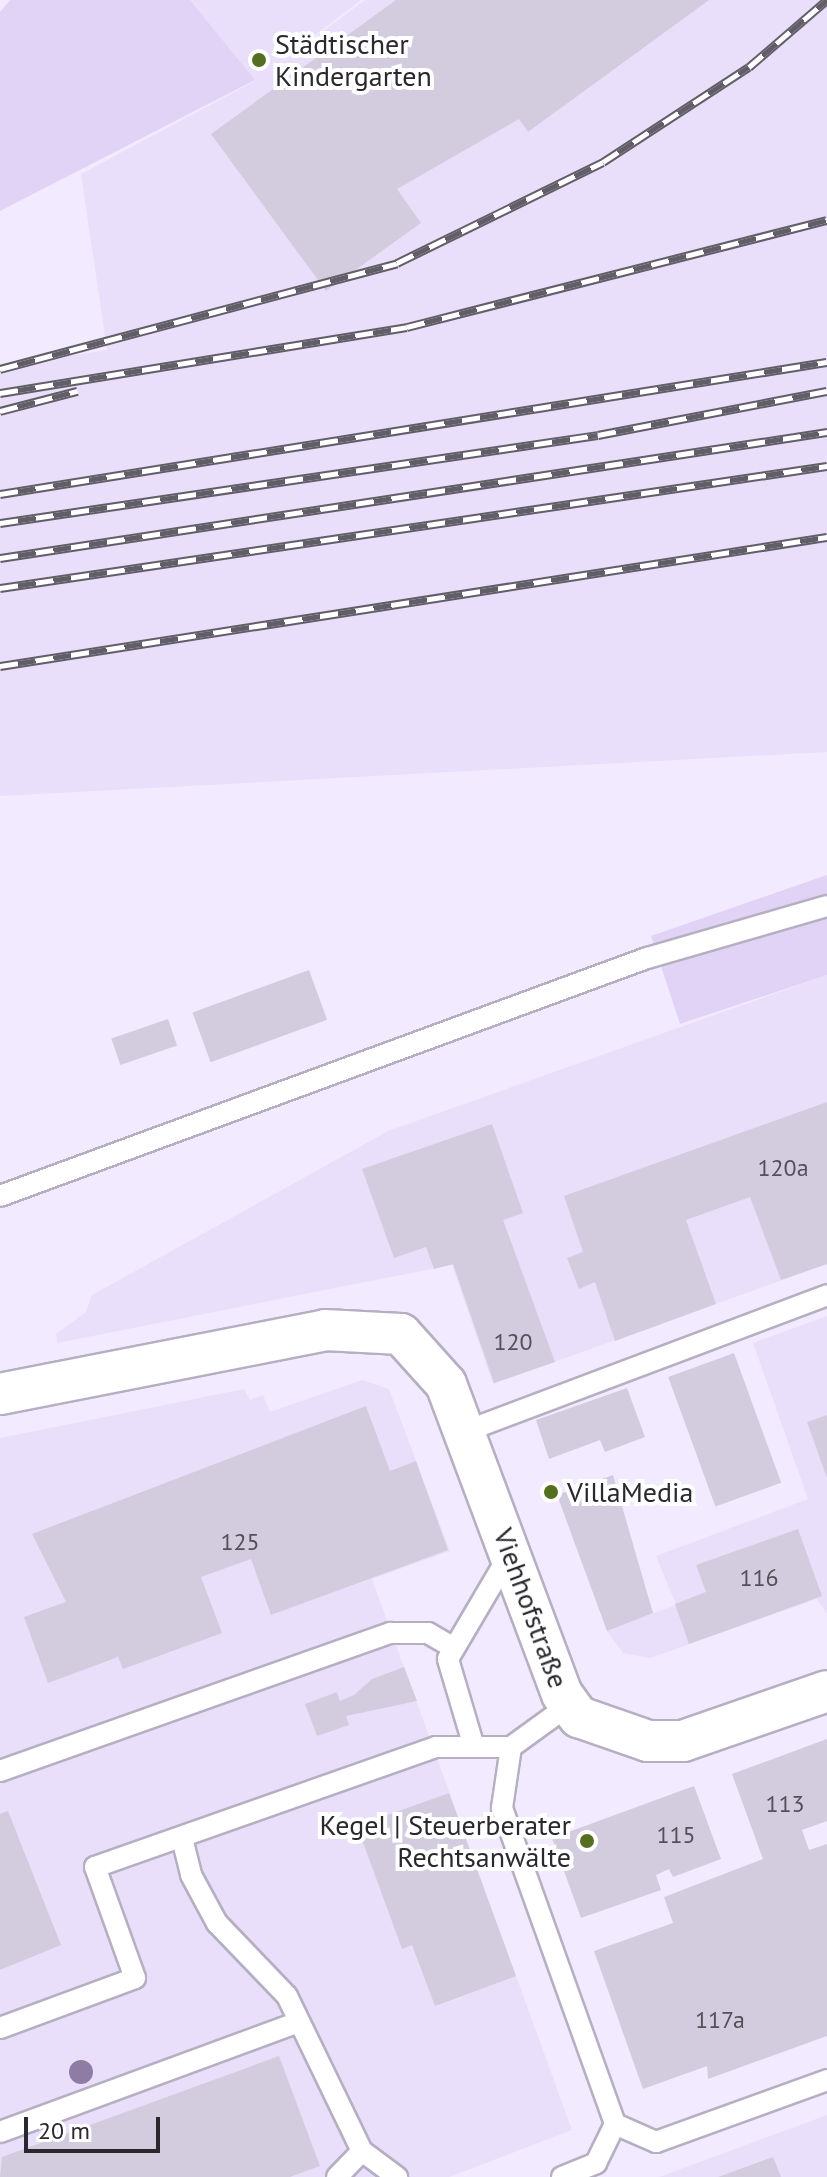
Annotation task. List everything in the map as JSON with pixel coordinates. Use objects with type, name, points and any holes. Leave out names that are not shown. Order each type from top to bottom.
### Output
[{"type":"street","name":"Viehhofstraße","points":[[0,1394],[365,1327],[401,1334],[424,1352],[466,1431],[569,1705],[613,1732],[683,1741],[827,1691]]},
{"type":"lane","points":[[0,1196],[647,958],[827,906]]},
{"type":"lane","points":[[466,1431],[827,1295]]},
{"type":"lane","points":[[474,1747],[448,1659],[511,1552]]},
{"type":"lane","points":[[0,1771],[390,1633],[428,1633],[454,1648]]},
{"type":"lane","points":[[0,2028],[135,1978],[95,1867],[436,1747],[511,1747],[569,1705]]},
{"type":"lane","points":[[511,1747],[502,1808],[615,2124],[596,2163],[562,2177]]},
{"type":"lane","points":[[182,1838],[191,1875],[217,1923],[287,1996],[297,2023],[362,2151],[397,2177]]},
{"type":"lane","points":[[0,2132],[297,2023]]},
{"type":"lane","points":[[615,2124],[656,2142],[827,2080]]},
{"type":"lane","points":[[337,2177],[362,2151]]},
{"type":"shaded area","points":[[10,0],[190,0],[255,80],[0,211],[0,12]]},
{"type":"shaded area","points":[[190,0],[361,0],[261,77],[365,0],[827,0],[827,752],[0,796],[0,367],[107,350],[81,174],[255,81]]},
{"type":"shaded area","points":[[827,875],[827,975],[680,1024],[651,936]]},
{"type":"shaded area","points":[[827,975],[827,1264],[493,1384],[452,1265],[57,1343],[56,1334],[86,1312],[92,1295],[388,1131]]},
{"type":"shaded area","points":[[827,1316],[827,1614],[817,1599],[650,1658],[623,1653],[606,1630],[676,1605],[656,1556],[808,1499],[753,1343]]},
{"type":"shaded area","points":[[362,1380],[389,1389],[450,1551],[372,1579],[572,2130],[449,2177],[0,2177],[0,1438],[244,1389],[250,1400],[263,1395],[270,1412]]},
{"type":"shaded area","points":[[827,2115],[827,2177],[659,2177]]},
{"type":"building","points":[[396,0],[709,0],[528,132],[519,119],[397,189],[421,223],[326,291],[211,134]]},
{"type":"building","points":[[309,970],[327,1020],[211,1062],[192,1012]]},
{"type":"building","points":[[168,1019],[177,1045],[120,1065],[111,1039]]},
{"type":"building","points":[[827,1102],[827,1264],[781,1280],[750,1197],[686,1220],[716,1304],[615,1341],[595,1282],[579,1289],[567,1258],[583,1252],[564,1196]]},
{"type":"building","points":[[492,1124],[523,1213],[503,1220],[555,1362],[494,1383],[453,1264],[434,1269],[426,1247],[394,1258],[362,1169]]},
{"type":"building","points":[[734,1353],[781,1483],[715,1507],[668,1377]]},
{"type":"building","points":[[627,1388],[645,1437],[605,1452],[600,1440],[549,1459],[536,1420]]},
{"type":"building","points":[[366,1406],[390,1471],[416,1461],[448,1550],[271,1615],[251,1559],[201,1577],[222,1633],[123,1669],[118,1657],[48,1683],[24,1617],[66,1602],[32,1534]]},
{"type":"building","points":[[827,1415],[827,1478],[807,1422]]},
{"type":"building","points":[[613,1475],[653,1613],[607,1631],[557,1495]]},
{"type":"building","points":[[798,1529],[822,1596],[689,1644],[675,1604],[706,1592],[696,1565]]},
{"type":"building","points":[[404,1667],[417,1701],[346,1716],[349,1725],[317,1736],[305,1704],[337,1692],[340,1701],[354,1695],[372,1679]]},
{"type":"building","points":[[827,1739],[827,1821],[802,1830],[809,1850],[827,1844],[827,2036],[708,2079],[707,2066],[643,2089],[594,1951],[673,1923],[664,1897],[763,1859],[732,1774]]},
{"type":"building","points":[[694,1786],[721,1859],[673,1877],[669,1869],[656,1875],[661,1890],[581,1918],[552,1838]]},
{"type":"building","points":[[449,1793],[516,1976],[435,2006],[412,1945],[402,1949],[357,1826]]},
{"type":"building","points":[[8,1811],[61,1945],[0,1970],[0,1814]]},
{"type":"building","points":[[279,2056],[320,2166],[290,2177],[0,2177],[2,2157]]},
{"type":"building","points":[[773,2157],[781,2177],[718,2177]]},
{"type":"railway","points":[[0,369],[397,263],[603,162],[749,67],[827,0]]},
{"type":"railway","points":[[0,393],[407,327],[827,220]]},
{"type":"railway","points":[[0,494],[827,362]]},
{"type":"railway","points":[[0,411],[77,391]]},
{"type":"railway","points":[[0,523],[598,435],[827,391]]},
{"type":"railway","points":[[0,558],[827,432]]},
{"type":"railway","points":[[0,588],[827,466]]},
{"type":"railway","points":[[0,666],[827,537]]},
{"type":"place","name":"Städtischer Kindergarten","points":[[259,60]]},
{"type":"place","name":"VillaMedia","points":[[551,1492]]},
{"type":"place","name":"Kegel | Steuerberater Rechtsanwälte","points":[[587,1841]]}]
